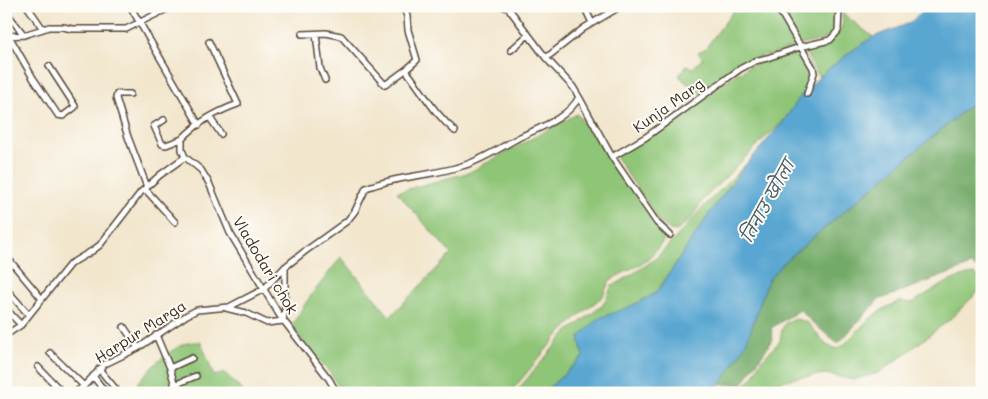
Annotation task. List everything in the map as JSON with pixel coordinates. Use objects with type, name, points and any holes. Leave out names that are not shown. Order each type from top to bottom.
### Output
[{"type":"street","points":[[28,6],[43,29]]},
{"type":"street","points":[[130,6],[199,125]]},
{"type":"street","points":[[49,66],[75,106],[60,116],[33,78],[8,36],[24,35],[43,29],[63,27],[72,29],[126,28],[173,6]]},
{"type":"street","points":[[302,34],[326,33],[342,36],[385,85],[417,60],[408,30],[404,6]]},
{"type":"street","points":[[584,6],[592,23]]},
{"type":"street","points":[[546,58],[576,34],[621,6]]},
{"type":"street","points":[[776,6],[814,73],[807,94]]},
{"type":"street","points":[[508,7],[546,58],[573,87],[612,157],[657,223],[670,235]]},
{"type":"street","name":"Kunja Marg","points":[[612,157],[646,137],[740,69],[755,61],[830,40],[838,31],[839,10]]},
{"type":"street","points":[[6,12],[24,35]]},
{"type":"street","points":[[316,34],[320,68],[325,80]]},
{"type":"street","points":[[511,50],[528,35]]},
{"type":"street","points":[[164,120],[155,125],[156,133],[164,145],[182,139],[210,118],[238,104],[209,42]]},
{"type":"street","points":[[407,69],[428,104],[455,131]]},
{"type":"street","points":[[130,94],[118,94],[116,98],[128,137],[146,188],[175,222]]},
{"type":"street","name":"Harpur Marga","points":[[80,390],[105,364],[138,348],[180,319],[197,310],[229,307],[264,289],[285,267],[352,215],[366,188],[462,166],[482,158],[550,124],[575,105],[579,97]]},
{"type":"street","points":[[210,118],[221,134]]},
{"type":"street","points":[[6,335],[21,325],[70,264],[100,245],[141,192],[185,157],[181,143],[182,139]]},
{"type":"street","name":"Vladodari chok","points":[[185,157],[201,170],[209,183],[230,233],[264,289],[284,321],[329,379],[337,393]]},
{"type":"street","points":[[6,256],[42,299]]},
{"type":"street","points":[[224,307],[246,313],[267,323],[284,321],[285,267]]},
{"type":"street","points":[[6,289],[29,315]]},
{"type":"street","points":[[6,309],[21,325]]},
{"type":"street","points":[[124,327],[138,348]]},
{"type":"street","points":[[156,335],[170,368],[176,393]]},
{"type":"street","points":[[50,353],[80,390]]},
{"type":"street","points":[[170,368],[192,358]]},
{"type":"street","points":[[38,368],[63,393]]},
{"type":"street","points":[[99,369],[119,393]]},
{"type":"street","points":[[93,376],[106,393]]},
{"type":"street","points":[[174,385],[196,376]]},
{"type":"green space","points":[[737,6],[776,6],[798,46],[770,55],[764,55],[743,65],[700,95],[679,76],[687,65],[693,68],[703,58],[698,52],[705,49]]},
{"type":"green space","points":[[778,6],[830,6],[837,13],[837,29],[835,33],[827,38],[801,45]]},
{"type":"green space","points":[[842,13],[873,37],[850,52],[819,77],[804,50],[828,45],[840,32],[843,23]]},
{"type":"green space","points":[[801,50],[812,70],[807,91],[780,125],[703,200],[693,216],[677,231],[670,230],[659,221],[614,154],[646,138],[747,67]]},
{"type":"green space","points":[[982,95],[982,272],[972,265],[878,300],[838,344],[800,310],[771,328],[773,339],[742,384],[720,385],[746,344],[768,280],[782,264]]},
{"type":"green space","points":[[577,114],[668,235],[649,259],[610,280],[603,296],[576,318],[554,340],[510,393],[342,393],[331,374],[291,327],[307,301],[341,257],[390,317],[451,254],[397,192],[470,172]]},
{"type":"green space","points":[[749,161],[716,204],[656,293],[629,307],[583,357],[543,393],[515,393],[566,333],[603,305],[612,286],[654,260]]},
{"type":"green space","points":[[975,274],[982,279],[982,288],[949,320],[878,373],[853,380],[826,374],[796,378],[770,384],[762,393],[728,393],[740,389],[754,376],[760,362],[780,341],[782,329],[786,322],[797,319],[808,323],[826,345],[837,349],[845,344],[869,319],[885,308],[900,301],[912,303],[950,281]]},
{"type":"green space","points":[[201,342],[214,376],[225,373],[245,393],[130,393],[167,354],[184,344]]},
{"type":"water","name":"तिनाउ खोला","points":[[927,6],[982,6],[982,95],[782,264],[768,280],[746,344],[720,385],[712,393],[543,393],[583,357],[579,337],[599,318],[629,307],[656,293],[716,204],[749,161],[783,122],[802,94],[819,77],[850,52],[873,37],[910,23]]}]
